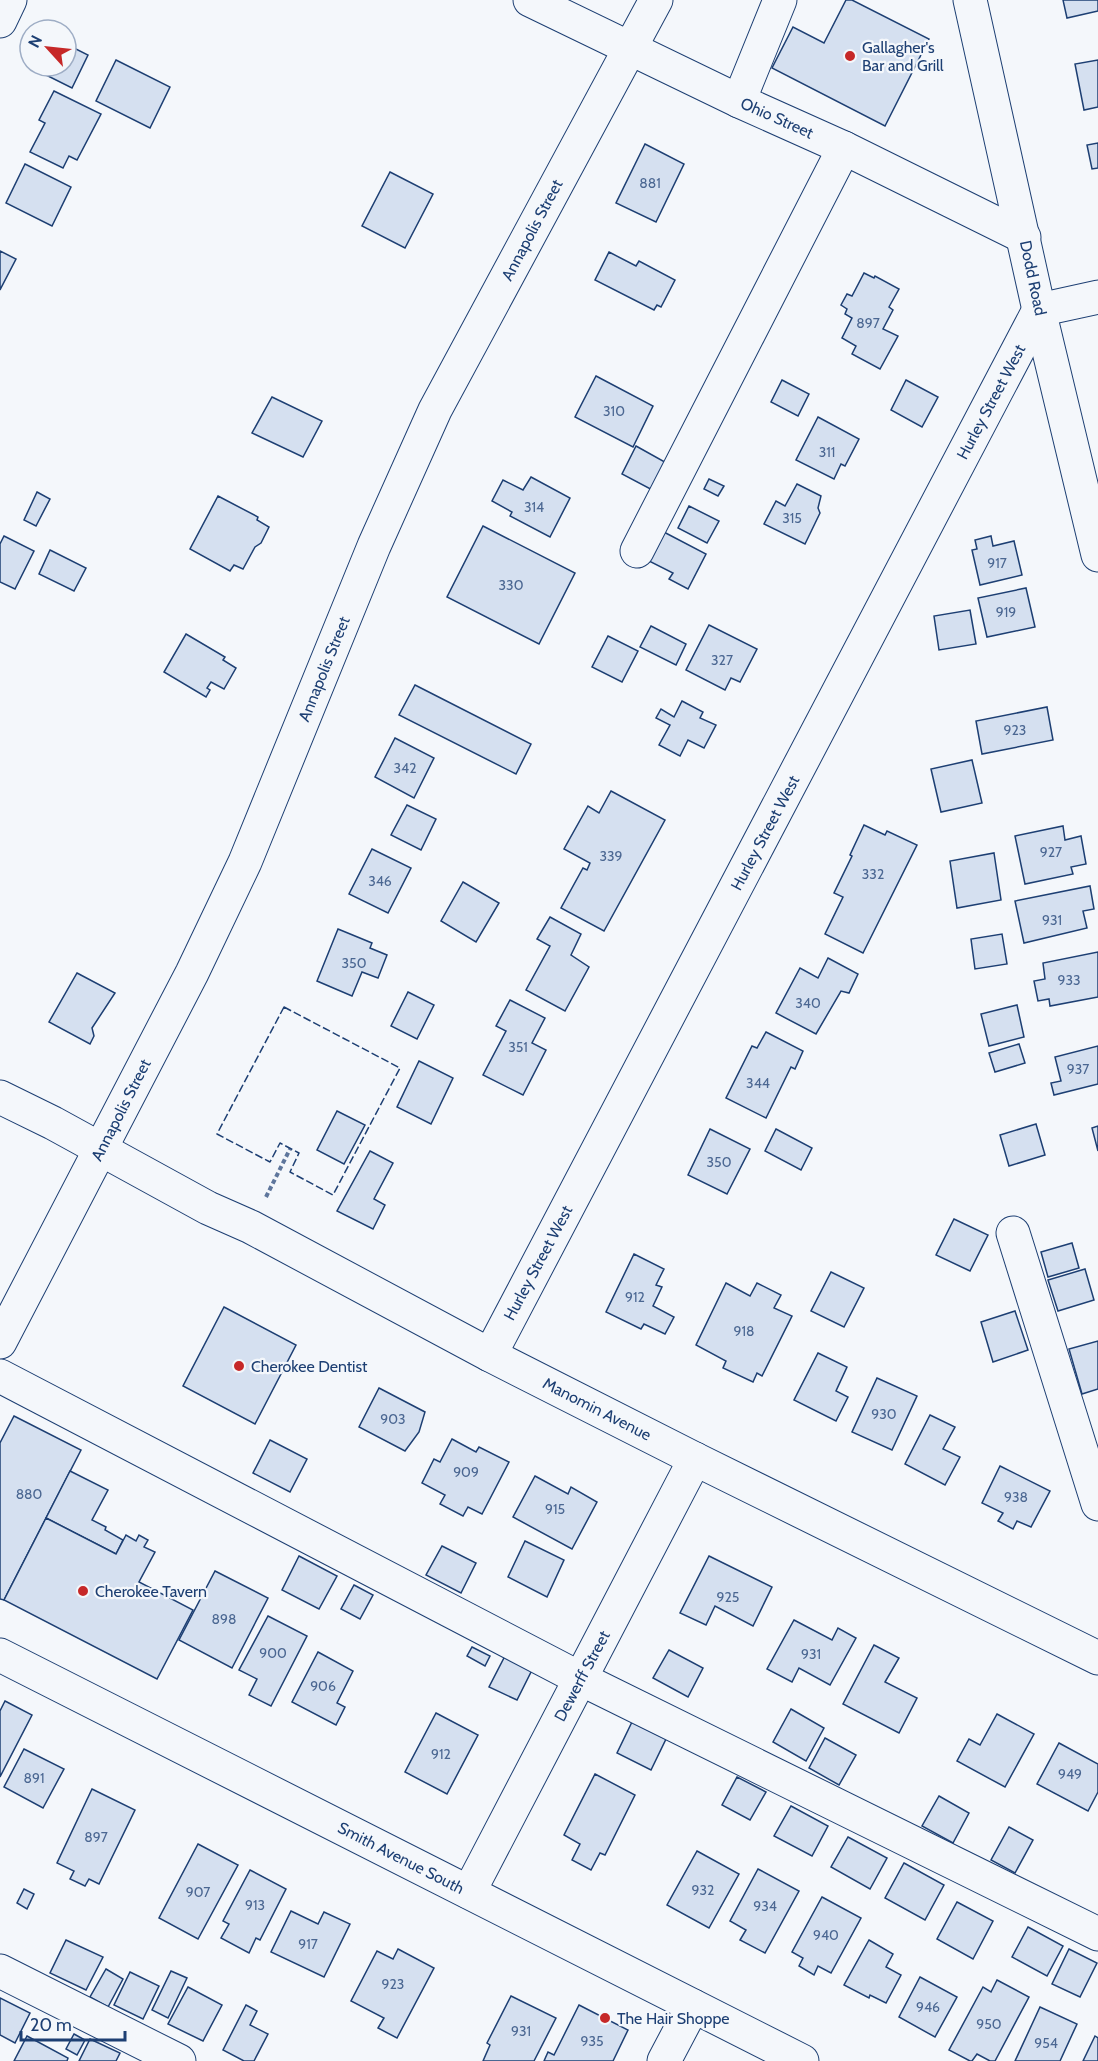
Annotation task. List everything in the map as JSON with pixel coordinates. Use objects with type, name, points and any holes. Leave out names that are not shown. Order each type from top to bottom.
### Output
[{"type":"street","points":[[0,21],[10,0]]},
{"type":"street","name":"Ohio Street","points":[[530,0],[844,148],[1024,237]]},
{"type":"street","name":"Annapolis Street","points":[[0,1342],[192,973],[245,862],[370,557],[435,410],[656,0]]},
{"type":"street","points":[[739,100],[780,0]]},
{"type":"street","name":"Dodd Road","points":[[970,0],[1039,310],[1098,555]]},
{"type":"street","points":[[637,551],[844,148]]},
{"type":"street","points":[[1039,310],[1098,297]]},
{"type":"street","name":"Hurley Street West","points":[[490,1355],[1039,310]]},
{"type":"street","name":"Manomin Avenue","points":[[0,1097],[208,1208],[251,1227],[490,1355],[1098,1658]]},
{"type":"street","points":[[1013,1233],[1098,1504]]},
{"type":"street","points":[[0,1376],[581,1679],[1098,1934]]},
{"type":"street","name":"Dewerff Street","points":[[469,1892],[695,1459]]},
{"type":"street","name":"Smith Avenue South","points":[[0,1655],[802,2061]]},
{"type":"street","points":[[0,1971],[179,2061]]},
{"type":"street","points":[[664,2061],[693,2006]]},
{"type":"path","points":[[262,1206],[290,1149]]},
{"type":"building","name":"Gallagher's Bar and Grill","points":[[846,0],[852,0],[929,39],[885,126],[772,68],[793,27],[824,43]]},
{"type":"building","points":[[1063,0],[1098,0],[1098,11],[1067,18]]},
{"type":"building","points":[[78,50],[88,55],[78,76]]},
{"type":"building","points":[[116,60],[170,87],[150,128],[96,101]]},
{"type":"building","points":[[1098,60],[1098,107],[1084,110],[1075,64]]},
{"type":"building","points":[[52,78],[77,78],[72,88]]},
{"type":"building","points":[[54,91],[101,114],[77,160],[69,156],[63,168],[30,152],[45,123],[39,120]]},
{"type":"building","points":[[1098,143],[1098,168],[1092,169],[1087,145]]},
{"type":"building","points":[[645,144],[684,164],[656,222],[616,203]]},
{"type":"building","points":[[25,164],[71,187],[52,226],[6,203]]},
{"type":"building","points":[[390,172],[433,194],[405,248],[362,226]]},
{"type":"building","points":[[0,251],[16,259],[0,290]]},
{"type":"building","points":[[609,252],[636,266],[639,261],[675,280],[661,307],[657,305],[654,310],[595,280]]},
{"type":"building","points":[[864,273],[874,278],[875,276],[899,289],[889,307],[893,310],[883,329],[898,336],[880,369],[852,354],[856,346],[842,338],[852,318],[845,314],[847,309],[841,305],[847,294],[852,296]]},
{"type":"building","points":[[596,376],[653,406],[633,447],[575,417]]},
{"type":"building","points":[[782,380],[809,394],[798,416],[771,402]]},
{"type":"building","points":[[906,380],[938,397],[922,427],[891,410]]},
{"type":"building","points":[[272,397],[322,421],[303,457],[252,433]]},
{"type":"building","points":[[818,417],[859,439],[845,466],[841,464],[834,479],[796,460]]},
{"type":"building","points":[[636,446],[672,466],[658,493],[622,474]]},
{"type":"building","points":[[531,477],[570,498],[550,537],[510,516],[512,512],[492,501],[503,480],[523,490]]},
{"type":"building","points":[[709,479],[724,486],[718,496],[704,489]]},
{"type":"building","points":[[797,484],[821,496],[818,508],[820,513],[805,544],[764,524],[776,501],[785,506]]},
{"type":"building","points":[[37,492],[50,499],[36,526],[24,520]]},
{"type":"building","points":[[218,496],[258,517],[257,520],[269,527],[243,569],[234,565],[230,571],[190,549]]},
{"type":"building","points":[[689,506],[719,521],[707,543],[678,528]]},
{"type":"building","points":[[483,526],[575,573],[539,644],[447,597]]},
{"type":"building","points":[[660,530],[706,554],[688,589],[669,579],[673,573],[645,559]]},
{"type":"building","points":[[4,536],[34,551],[15,589],[0,582],[0,544]]},
{"type":"building","points":[[991,536],[993,546],[1014,541],[1022,575],[980,585],[972,550],[977,549],[975,540]]},
{"type":"building","points":[[50,550],[86,568],[74,591],[39,574]]},
{"type":"building","points":[[1026,588],[1035,627],[987,637],[978,598]]},
{"type":"building","points":[[970,610],[976,644],[939,650],[934,616]]},
{"type":"building","points":[[709,625],[757,649],[740,682],[731,678],[725,690],[686,670]]},
{"type":"building","points":[[651,626],[686,644],[676,665],[640,647]]},
{"type":"building","points":[[186,634],[225,657],[223,660],[236,668],[224,689],[211,682],[207,688],[210,690],[206,697],[164,672]]},
{"type":"building","points":[[608,636],[638,651],[622,682],[592,667]]},
{"type":"building","points":[[415,685],[531,744],[516,774],[399,715]]},
{"type":"building","points":[[682,701],[703,712],[700,718],[716,725],[704,748],[688,740],[680,756],[659,745],[670,725],[656,718],[661,709],[674,717]]},
{"type":"building","points":[[1047,707],[1053,740],[982,754],[976,721]]},
{"type":"building","points":[[395,738],[434,758],[414,798],[375,777]]},
{"type":"building","points":[[972,760],[982,803],[941,812],[931,769]]},
{"type":"building","points":[[611,791],[665,820],[604,931],[561,908],[583,868],[587,870],[590,863],[564,849],[588,806],[599,813]]},
{"type":"building","points":[[407,805],[436,819],[421,850],[391,835]]},
{"type":"building","points":[[864,825],[885,835],[887,831],[917,845],[863,953],[825,934],[843,897],[834,893]]},
{"type":"building","points":[[1063,826],[1065,840],[1081,836],[1086,864],[1071,867],[1073,874],[1025,884],[1015,836]]},
{"type":"building","points":[[372,849],[411,868],[388,913],[349,894]]},
{"type":"building","points":[[994,853],[1001,900],[957,908],[950,861]]},
{"type":"building","points":[[463,882],[499,903],[476,942],[441,921]]},
{"type":"building","points":[[1090,886],[1094,909],[1083,911],[1087,928],[1024,943],[1015,901]]},
{"type":"building","points":[[550,917],[581,934],[571,955],[589,967],[565,1011],[526,990],[550,946],[537,939]]},
{"type":"building","points":[[338,929],[372,943],[370,948],[387,955],[378,978],[362,972],[352,996],[317,981]]},
{"type":"building","points":[[1002,934],[1007,964],[975,969],[971,939]]},
{"type":"building","points":[[1098,952],[1098,997],[1050,1006],[1049,999],[1038,1001],[1034,981],[1045,979],[1043,963]]},
{"type":"building","points":[[828,958],[858,974],[849,993],[841,991],[816,1034],[776,1013],[800,968],[818,978]]},
{"type":"building","points":[[77,973],[115,993],[92,1028],[94,1036],[90,1044],[49,1022]]},
{"type":"building","points":[[408,992],[434,1005],[417,1039],[391,1026]]},
{"type":"building","points":[[510,1000],[545,1018],[532,1043],[546,1050],[523,1095],[483,1075],[506,1031],[496,1026]]},
{"type":"building","points":[[1017,1005],[1024,1037],[989,1046],[981,1014]]},
{"type":"building","points":[[766,1032],[803,1051],[795,1069],[791,1067],[766,1118],[726,1098],[752,1046],[757,1048]]},
{"type":"building","points":[[1019,1044],[1025,1063],[995,1072],[989,1053]]},
{"type":"building","points":[[1098,1046],[1098,1084],[1054,1095],[1051,1083],[1061,1081],[1055,1057]]},
{"type":"building","points":[[419,1061],[453,1078],[431,1124],[397,1107]]},
{"type":"building","points":[[337,1111],[365,1125],[344,1164],[317,1150]]},
{"type":"building","points":[[1036,1124],[1045,1155],[1009,1166],[1000,1135]]},
{"type":"building","points":[[1098,1126],[1098,1151],[1092,1128]]},
{"type":"building","points":[[710,1129],[750,1149],[727,1194],[688,1175]]},
{"type":"building","points":[[776,1129],[812,1148],[801,1170],[765,1151]]},
{"type":"building","points":[[370,1151],[393,1163],[374,1199],[385,1205],[373,1229],[337,1211]]},
{"type":"building","points":[[954,1219],[988,1235],[970,1271],[936,1255]]},
{"type":"building","points":[[1072,1243],[1079,1268],[1048,1277],[1041,1252]]},
{"type":"building","points":[[634,1254],[664,1269],[656,1285],[662,1287],[653,1306],[674,1317],[665,1334],[644,1324],[641,1329],[606,1312]]},
{"type":"building","points":[[1085,1269],[1094,1300],[1058,1311],[1048,1280]]},
{"type":"building","points":[[831,1272],[864,1288],[844,1327],[811,1311]]},
{"type":"building","points":[[726,1283],[750,1296],[757,1283],[781,1295],[774,1308],[792,1316],[762,1376],[757,1373],[753,1382],[723,1368],[726,1361],[696,1345]]},
{"type":"building","name":"Cherokee Dentist","points":[[224,1307],[296,1345],[255,1424],[183,1386]]},
{"type":"building","points":[[1015,1311],[1028,1350],[993,1362],[981,1322]]},
{"type":"building","points":[[1098,1341],[1098,1389],[1082,1394],[1069,1349]]},
{"type":"building","points":[[818,1353],[847,1367],[836,1391],[848,1397],[836,1421],[794,1400]]},
{"type":"building","points":[[877,1378],[917,1396],[892,1450],[852,1432]]},
{"type":"building","points":[[379,1388],[425,1412],[419,1432],[405,1451],[359,1427]]},
{"type":"building","points":[[930,1415],[955,1427],[943,1449],[960,1457],[945,1485],[905,1464]]},
{"type":"building","points":[[14,1416],[81,1450],[4,1600],[0,1599],[0,1443]]},
{"type":"building","points":[[452,1439],[476,1452],[479,1447],[509,1462],[482,1514],[468,1507],[463,1516],[440,1504],[445,1495],[422,1483],[434,1459],[440,1462]]},
{"type":"building","points":[[270,1440],[307,1459],[290,1492],[253,1473]]},
{"type":"building","points":[[1000,1466],[1050,1491],[1031,1527],[1017,1521],[1013,1529],[998,1521],[1003,1513],[982,1503]]},
{"type":"building","points":[[70,1471],[108,1490],[92,1520],[123,1540],[116,1554],[46,1518]]},
{"type":"building","points":[[535,1476],[568,1494],[571,1487],[597,1502],[572,1549],[513,1517]]},
{"type":"building","name":"Cherokee Tavern","points":[[46,1518],[116,1554],[126,1535],[136,1541],[139,1535],[148,1540],[144,1547],[155,1552],[139,1582],[193,1610],[157,1679],[4,1600]]},
{"type":"building","points":[[525,1541],[564,1560],[547,1597],[508,1577]]},
{"type":"building","points":[[442,1546],[476,1563],[461,1593],[426,1575]]},
{"type":"building","points":[[299,1556],[337,1576],[319,1609],[282,1590]]},
{"type":"building","points":[[709,1556],[772,1587],[753,1626],[715,1606],[706,1625],[680,1613]]},
{"type":"building","points":[[215,1571],[268,1598],[232,1668],[179,1640]]},
{"type":"building","points":[[354,1585],[373,1595],[360,1619],[341,1609]]},
{"type":"building","points":[[268,1616],[307,1636],[271,1706],[249,1695],[257,1679],[239,1670]]},
{"type":"building","points":[[794,1620],[832,1640],[838,1628],[856,1638],[830,1685],[799,1668],[792,1682],[767,1669]]},
{"type":"building","points":[[874,1645],[899,1658],[885,1682],[917,1698],[899,1733],[843,1704]]},
{"type":"building","points":[[472,1647],[490,1656],[485,1666],[467,1656]]},
{"type":"building","points":[[669,1650],[703,1668],[688,1697],[653,1678]]},
{"type":"building","points":[[318,1652],[353,1671],[337,1703],[345,1707],[336,1725],[292,1702]]},
{"type":"building","points":[[506,1654],[533,1668],[517,1700],[489,1687]]},
{"type":"building","points":[[5,1701],[32,1715],[0,1777],[0,1711]]},
{"type":"building","points":[[791,1709],[824,1728],[806,1761],[773,1742]]},
{"type":"building","points":[[436,1713],[478,1735],[447,1794],[405,1772]]},
{"type":"building","points":[[997,1714],[1034,1734],[1005,1787],[957,1761],[969,1739],[980,1745]]},
{"type":"building","points":[[632,1722],[666,1739],[651,1770],[617,1753]]},
{"type":"building","points":[[825,1738],[856,1755],[839,1785],[809,1768]]},
{"type":"building","points":[[1059,1743],[1098,1764],[1098,1792],[1088,1811],[1037,1784]]},
{"type":"building","points":[[24,1749],[64,1769],[43,1808],[4,1787]]},
{"type":"building","points":[[595,1774],[635,1795],[605,1855],[600,1853],[591,1870],[572,1860],[580,1844],[564,1835]]},
{"type":"building","points":[[737,1777],[766,1792],[750,1820],[722,1805]]},
{"type":"building","points":[[92,1789],[135,1810],[99,1884],[89,1879],[85,1886],[70,1879],[74,1871],[57,1863]]},
{"type":"building","points":[[939,1796],[969,1813],[953,1843],[922,1826]]},
{"type":"building","points":[[791,1806],[828,1826],[812,1856],[774,1836]]},
{"type":"building","points":[[1009,1827],[1033,1840],[1015,1873],[991,1860]]},
{"type":"building","points":[[848,1837],[887,1858],[870,1889],[831,1867]]},
{"type":"building","points":[[198,1844],[238,1865],[198,1939],[159,1918]]},
{"type":"building","points":[[697,1851],[739,1874],[709,1928],[667,1905]]},
{"type":"building","points":[[904,1863],[944,1885],[925,1920],[885,1898]]},
{"type":"building","points":[[758,1869],[799,1891],[765,1953],[740,1940],[746,1930],[730,1921]]},
{"type":"building","points":[[250,1870],[286,1889],[260,1940],[256,1938],[249,1953],[221,1938],[229,1924],[223,1921]]},
{"type":"building","points":[[24,1889],[34,1894],[27,1909],[17,1903]]},
{"type":"building","points":[[822,1897],[861,1918],[831,1973],[818,1966],[814,1975],[799,1966],[803,1958],[792,1952]]},
{"type":"building","points":[[957,1902],[993,1921],[973,1959],[937,1939]]},
{"type":"building","points":[[291,1911],[318,1924],[324,1912],[350,1924],[324,1977],[271,1952]]},
{"type":"building","points":[[1028,1927],[1063,1946],[1047,1976],[1012,1957]]},
{"type":"building","points":[[66,1940],[103,1957],[86,1990],[50,1973]]},
{"type":"building","points":[[869,1940],[893,1954],[886,1967],[901,1975],[886,2003],[870,1995],[869,1998],[844,1985]]},
{"type":"building","points":[[398,1949],[434,1968],[397,2038],[378,2028],[384,2018],[351,2001],[377,1951],[393,1959]]},
{"type":"building","points":[[1069,1949],[1097,1963],[1080,1997],[1052,1984]]},
{"type":"building","points":[[106,1969],[123,1979],[108,2007],[90,1997]]},
{"type":"building","points":[[171,1971],[187,1978],[168,2018],[152,2010]]},
{"type":"building","points":[[130,1972],[159,1986],[143,2019],[114,2005]]},
{"type":"building","points":[[920,1977],[957,1997],[935,2037],[899,2017]]},
{"type":"building","points":[[997,1980],[1029,1997],[995,2061],[990,2061],[977,2054],[970,2061],[949,2050],[983,1987],[991,1992]]},
{"type":"building","points":[[188,1987],[222,2005],[203,2041],[168,2024]]},
{"type":"building","points":[[511,1996],[556,2018],[534,2061],[483,2061],[490,2045],[487,2043]]},
{"type":"building","points":[[0,1998],[30,2013],[15,2043],[0,2035]]},
{"type":"building","points":[[246,2005],[257,2011],[250,2025],[268,2034],[254,2061],[244,2061],[223,2050]]},
{"type":"building","points":[[579,2005],[628,2030],[613,2061],[544,2061],[548,2052],[554,2055]]},
{"type":"building","points":[[1040,2007],[1077,2024],[1060,2061],[1015,2061]]},
{"type":"building","points":[[74,2034],[85,2040],[77,2055],[66,2049]]},
{"type":"building","points":[[27,2036],[68,2058],[67,2061],[14,2061]]},
{"type":"building","points":[[1095,2036],[1098,2038],[1098,2061],[1083,2061]]},
{"type":"building","points":[[90,2039],[120,2053],[116,2061],[79,2061]]},
{"type":"fence","points":[[284,1007],[400,1068],[333,1195],[290,1172],[299,1153],[280,1143],[270,1162],[217,1134],[284,1007]]},
{"type":"place","name":"Gallagher's Bar and Grill","points":[[850,56]]},
{"type":"place","name":"Cherokee Dentist","points":[[239,1366]]},
{"type":"place","name":"Cherokee Tavern","points":[[83,1591]]},
{"type":"place","name":"The Hair Shoppe","points":[[605,2018]]}]
